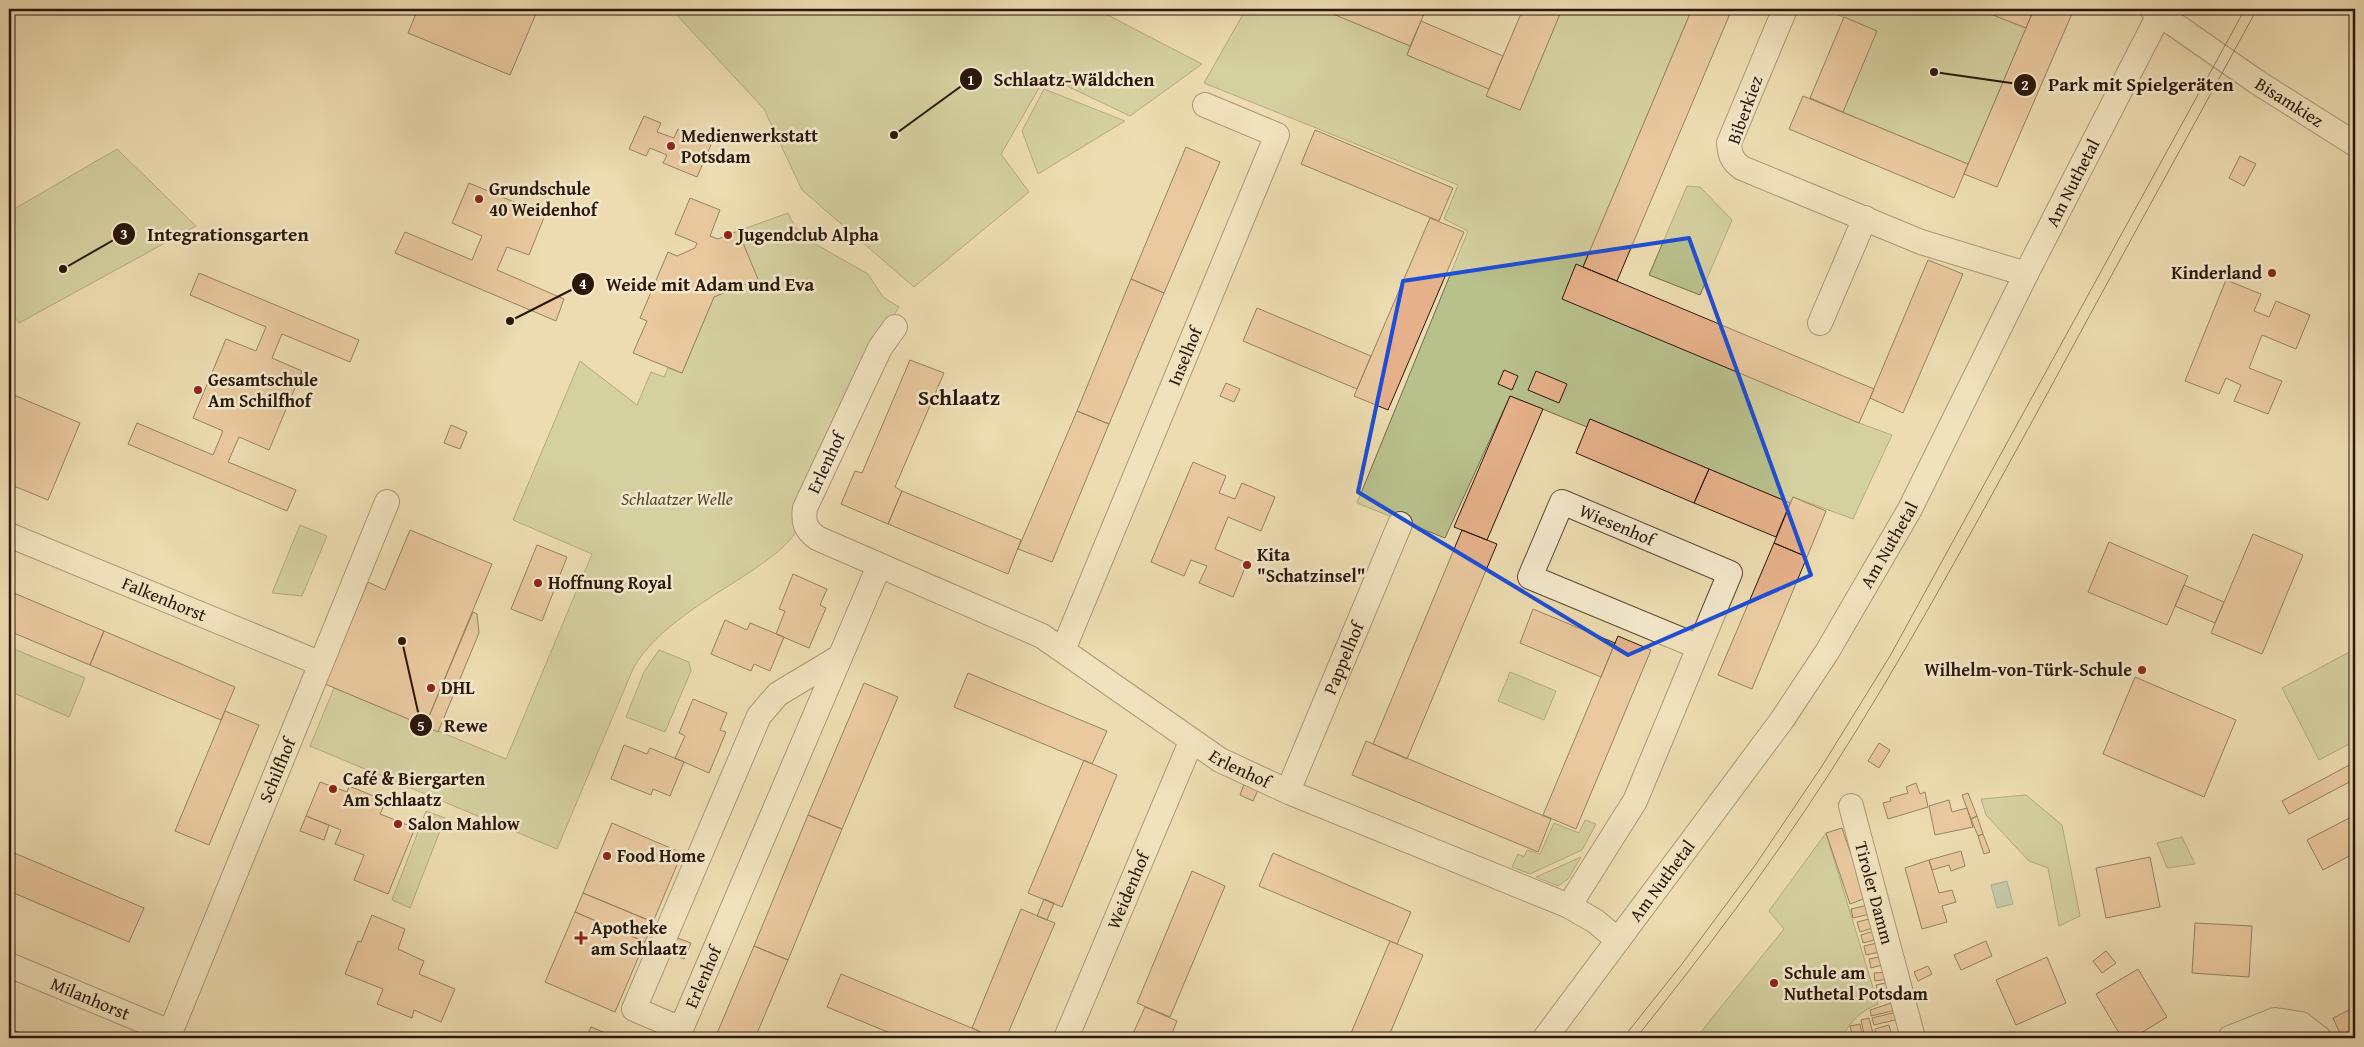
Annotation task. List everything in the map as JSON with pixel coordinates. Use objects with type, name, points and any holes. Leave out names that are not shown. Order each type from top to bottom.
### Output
[{"type":"street","name":"Biberkiez","points":[[1785,9],[1729,143],[1730,154],[1734,163],[1921,242],[2026,274]]},
{"type":"street","name":"Bisamkiez","points":[[2158,11],[2257,82],[2355,144]]},
{"type":"street","name":"Am Nuthetal","points":[[1545,1038],[1782,720],[1826,652],[1910,509],[2158,11]]},
{"type":"street","name":"Inselhof","points":[[1062,650],[1277,135],[1204,105]]},
{"type":"street","points":[[1820,323],[1865,218]]},
{"type":"street","name":"Erlenhof","points":[[895,327],[880,348],[805,508],[803,521],[809,532],[817,538],[879,566],[1042,636],[1220,760],[1288,791],[1568,906],[1595,921],[1618,940]]},
{"type":"street","name":"Schilfhof","points":[[169,1035],[289,744],[319,663],[387,502]]},
{"type":"street","name":"Wiesenhof","points":[[1568,906],[1635,801],[1730,573],[1562,502],[1530,577],[1699,647]]},
{"type":"street","name":"Pappelhof","points":[[1288,791],[1400,524]]},
{"type":"street","name":"Falkenhorst","points":[[9,535],[319,663]]},
{"type":"street","name":"Erlenhof","points":[[838,658],[778,694],[759,716],[634,1009],[681,1030],[838,658],[879,566]]},
{"type":"street","name":"Weidenhof","points":[[1066,1038],[1192,742]]},
{"type":"street","name":"Tiroler Damm","points":[[1851,806],[1913,1038]]},
{"type":"street","name":"Milanhorst","points":[[9,965],[169,1035]]},
{"type":"street","points":[[2230,1038],[2275,1020],[2301,1024],[2319,1038]]},
{"type":"highlighted area","points":[[1689,238],[1811,575],[1628,655],[1358,492],[1403,281]]},
{"type":"green space","points":[[666,9],[1096,9],[1202,64],[1130,116],[1046,76],[1001,154],[1029,192],[914,287],[802,190],[764,109],[674,12]]},
{"type":"green space","points":[[1246,9],[1321,9],[1410,46],[1407,55],[1489,89],[1487,96],[1520,110],[1562,9],[1692,9],[1583,267],[1859,423],[1892,435],[1853,519],[1793,497],[1790,503],[1590,419],[1587,427],[1510,396],[1445,538],[1357,503],[1468,231],[1444,219],[1458,185],[1204,83]]},
{"type":"green space","points":[[1824,9],[1978,9],[2026,28],[1968,164],[1843,112],[1876,31]]},
{"type":"green space","points":[[1044,89],[1125,121],[1038,174],[1022,131]]},
{"type":"green space","points":[[117,149],[196,226],[19,323],[9,311],[9,212]]},
{"type":"green space","points":[[1687,186],[1700,187],[1732,220],[1700,295],[1649,275]]},
{"type":"green space","name":"Schlaatzer Welle","points":[[788,213],[795,227],[817,245],[868,274],[883,297],[899,307],[874,345],[798,529],[777,553],[685,614],[643,654],[633,669],[557,849],[310,746],[334,688],[506,759],[592,554],[513,520],[580,361],[637,405],[651,372],[664,377],[668,368],[682,373],[714,297],[757,279],[738,231]]},
{"type":"green space","points":[[300,525],[327,536],[302,596],[272,593]]},
{"type":"green space","points":[[9,647],[85,678],[69,717],[9,691]]},
{"type":"green space","points":[[2355,649],[2355,741],[2319,760],[2282,688]]},
{"type":"green space","points":[[659,650],[689,662],[691,671],[665,732],[626,717],[644,672]]},
{"type":"green space","points":[[1510,672],[1556,691],[1544,720],[1498,701]]},
{"type":"green space","points":[[2026,795],[2062,825],[2080,916],[2059,926],[2048,868],[2029,861],[1986,815],[1981,799]]},
{"type":"green space","points":[[426,811],[445,818],[410,908],[392,900]]},
{"type":"green space","points":[[1585,820],[1596,824],[1582,850],[1530,874],[1512,867],[1518,854],[1524,857],[1527,850],[1540,854],[1554,823],[1579,833]]},
{"type":"green space","points":[[1826,833],[1878,1004],[1857,1017],[1842,1038],[1696,1038],[1784,929],[1769,911]]},
{"type":"green space","points":[[2182,837],[2195,864],[2167,868],[2157,843]]},
{"type":"green space","points":[[1581,857],[1568,879],[1558,886],[1536,877]]},
{"type":"shaded area","points":[[2007,881],[2013,904],[1997,908],[1991,885]]},
{"type":"building","points":[[418,9],[538,9],[510,75],[408,33]]},
{"type":"building","points":[[1321,9],[1416,9],[1425,12],[1410,46]]},
{"type":"building","points":[[1523,9],[1562,9],[1520,110],[1486,96]]},
{"type":"building","points":[[1692,9],[1732,9],[1617,281],[1583,267]]},
{"type":"building","points":[[1978,9],[2034,9],[2026,28]]},
{"type":"building","points":[[2034,9],[2074,9],[1997,187],[1964,174]]},
{"type":"building","points":[[1844,17],[1877,31],[1843,112],[1810,98]]},
{"type":"building","points":[[1421,21],[1503,56],[1489,89],[1407,55]]},
{"type":"building","points":[[1803,96],[1968,164],[1954,198],[1789,129]]},
{"type":"building","name":"Medienwerkstatt Potsdam","points":[[644,116],[661,123],[657,132],[674,138],[678,129],[711,145],[697,177],[663,163],[667,155],[650,148],[646,156],[629,149]]},
{"type":"building","points":[[1315,130],[1453,188],[1439,221],[1301,164]]},
{"type":"building","points":[[1186,147],[1220,162],[1164,293],[1131,279]]},
{"type":"building","points":[[2240,156],[2256,164],[2244,186],[2229,178]]},
{"type":"building","points":[[469,183],[545,215],[529,255],[507,247],[497,270],[564,299],[556,321],[395,253],[405,232],[472,260],[482,236],[452,223]]},
{"type":"building","points":[[690,198],[720,210],[710,236],[718,239],[738,231],[758,279],[714,297],[682,373],[633,353],[647,321],[640,318],[668,252],[677,256],[695,248],[697,243],[675,234]]},
{"type":"building","points":[[1430,218],[1464,232],[1388,410],[1354,396]]},
{"type":"building","points":[[1928,260],[1963,274],[1903,413],[1870,398]]},
{"type":"building","points":[[1576,264],[1874,389],[1859,423],[1562,299]]},
{"type":"building","points":[[199,273],[359,340],[350,362],[282,334],[272,358],[302,371],[269,450],[239,437],[228,462],[296,490],[287,511],[128,444],[137,423],[213,455],[223,431],[193,418],[226,339],[256,351],[266,327],[190,295]]},
{"type":"building","points":[[1131,279],[1164,293],[1109,424],[1077,411]]},
{"type":"building","points":[[2226,280],[2261,294],[2254,311],[2269,317],[2276,301],[2310,315],[2296,349],[2262,335],[2249,368],[2282,381],[2268,414],[2234,401],[2241,385],[2226,378],[2219,394],[2185,381]]},
{"type":"building","points":[[1257,308],[1371,356],[1357,389],[1243,341]]},
{"type":"building","points":[[910,360],[944,373],[895,487],[902,491],[888,524],[841,504],[855,471],[862,473]]},
{"type":"building","points":[[1504,370],[1518,376],[1512,390],[1498,384]]},
{"type":"building","points":[[1536,371],[1567,384],[1559,403],[1528,390]]},
{"type":"building","points":[[1226,383],[1240,389],[1234,402],[1220,396]]},
{"type":"building","points":[[9,393],[80,423],[48,500],[9,484]]},
{"type":"building","points":[[1510,396],[1543,409],[1487,540],[1454,527]]},
{"type":"building","points":[[1077,411],[1109,424],[1052,562],[1018,549]]},
{"type":"building","points":[[1590,419],[1709,469],[1694,503],[1576,453]]},
{"type":"building","points":[[451,425],[467,432],[460,449],[444,443]]},
{"type":"building","points":[[1193,462],[1226,476],[1219,493],[1235,499],[1242,483],[1275,497],[1261,531],[1228,517],[1215,549],[1247,563],[1233,597],[1199,583],[1207,566],[1191,560],[1184,576],[1151,562]]},
{"type":"building","points":[[1709,469],[1790,503],[1776,537],[1694,503]]},
{"type":"building","points":[[902,491],[1021,540],[1008,574],[888,524]]},
{"type":"building","points":[[1793,497],[1826,511],[1807,557],[1774,543]]},
{"type":"building","points":[[410,530],[492,564],[425,726],[325,684],[368,582],[385,590]]},
{"type":"building","points":[[1462,530],[1497,544],[1407,759],[1373,744]]},
{"type":"building","points":[[2253,534],[2303,555],[2262,654],[2211,633]]},
{"type":"building","points":[[2109,542],[2188,576],[2167,625],[2088,592]]},
{"type":"building","points":[[1774,543],[1807,557],[1752,689],[1718,675]]},
{"type":"building","points":[[537,545],[567,557],[542,621],[511,609]]},
{"type":"building","points":[[793,574],[827,589],[820,605],[826,608],[809,648],[776,634],[785,611],[779,609]]},
{"type":"building","points":[[2184,585],[2224,602],[2215,623],[2175,606]]},
{"type":"building","points":[[9,591],[104,631],[90,665],[9,631]]},
{"type":"building","points":[[1533,609],[1615,643],[1601,677],[1520,643]]},
{"type":"building","points":[[473,612],[477,614],[479,633],[438,732],[425,726]]},
{"type":"building","points":[[725,620],[747,630],[750,623],[784,637],[770,671],[754,664],[751,671],[711,654]]},
{"type":"building","points":[[104,631],[235,687],[221,720],[90,665]]},
{"type":"building","points":[[1618,636],[1651,650],[1576,829],[1543,815]]},
{"type":"building","points":[[968,673],[1107,731],[1092,764],[954,707]]},
{"type":"building","points":[[2135,677],[2236,720],[2204,797],[2103,754]]},
{"type":"building","points":[[864,683],[898,697],[842,829],[808,815]]},
{"type":"building","points":[[693,699],[727,713],[720,730],[726,732],[709,773],[675,758],[685,736],[679,733]]},
{"type":"building","points":[[225,711],[259,725],[209,845],[175,831]]},
{"type":"building","points":[[1366,741],[1551,819],[1538,852],[1352,775]]},
{"type":"building","points":[[1879,743],[1890,750],[1879,768],[1868,761]]},
{"type":"building","points":[[624,745],[647,754],[650,748],[684,762],[670,796],[653,789],[651,795],[611,779]]},
{"type":"building","points":[[1084,760],[1117,775],[1062,907],[1028,893]]},
{"type":"building","points":[[2355,762],[2355,779],[2289,814],[2282,801]]},
{"type":"building","points":[[320,782],[347,792],[349,786],[386,801],[380,814],[415,828],[388,894],[354,880],[364,855],[335,844],[341,830],[306,816]]},
{"type":"building","points":[[1916,783],[1920,794],[1925,792],[1928,807],[1888,819],[1883,803],[1891,801],[1890,798],[1908,793],[1906,787]]},
{"type":"building","points":[[1244,784],[1258,790],[1253,801],[1240,795]]},
{"type":"building","points":[[1968,793],[1977,816],[1971,819],[1962,795]]},
{"type":"building","points":[[1949,800],[1952,812],[1967,808],[1973,827],[1935,835],[1929,806]]},
{"type":"building","points":[[808,815],[842,829],[788,960],[754,946]]},
{"type":"building","points":[[2355,815],[2355,853],[2323,870],[2307,840]]},
{"type":"building","points":[[306,816],[329,825],[324,840],[300,831]]},
{"type":"building","points":[[1977,816],[1983,834],[1978,836],[1971,819]]},
{"type":"building","points":[[612,823],[682,853],[653,922],[583,893]]},
{"type":"building","points":[[1842,828],[1866,898],[1850,904],[1826,833]]},
{"type":"building","points":[[1983,834],[1990,852],[1984,854],[1978,836]]},
{"type":"building","points":[[1961,851],[1965,866],[1951,871],[1949,865],[1932,870],[1929,860]]},
{"type":"building","points":[[12,852],[144,908],[129,942],[9,891],[9,861]]},
{"type":"building","points":[[1273,853],[1411,912],[1397,944],[1259,886]]},
{"type":"building","points":[[2150,857],[2160,907],[2106,918],[2096,868]]},
{"type":"building","points":[[1929,860],[1939,893],[1952,890],[1956,902],[1942,906],[1947,922],[1922,929],[1905,868]]},
{"type":"building","points":[[1192,871],[1225,886],[1170,1017],[1137,1003]]},
{"type":"building","points":[[583,893],[653,922],[645,942],[575,912]]},
{"type":"building","points":[[1044,899],[1054,903],[1047,920],[1037,916]]},
{"type":"building","points":[[1868,905],[1870,914],[1853,918],[1851,909]]},
{"type":"building","points":[[1021,909],[1055,923],[1006,1038],[995,1038],[972,1028]]},
{"type":"building","points":[[575,912],[645,942],[615,1012],[545,982]]},
{"type":"building","points":[[372,915],[405,929],[398,949],[424,961],[419,974],[455,989],[441,1022],[414,1010],[412,1018],[377,1004],[383,989],[345,974],[358,941],[361,942]]},
{"type":"building","points":[[1873,918],[1876,927],[1860,932],[1857,922]]},
{"type":"building","points":[[2195,923],[2252,926],[2249,977],[2192,973]]},
{"type":"building","points":[[1877,930],[1879,939],[1863,943],[1861,935]]},
{"type":"building","points":[[675,937],[691,943],[684,959],[669,953]]},
{"type":"building","points":[[1390,941],[1423,955],[1388,1038],[1349,1038]]},
{"type":"building","points":[[1986,941],[1992,956],[1961,970],[1954,955]]},
{"type":"building","points":[[1881,942],[1884,951],[1866,955],[1864,946]]},
{"type":"building","points":[[754,946],[788,960],[755,1038],[715,1038]]},
{"type":"building","points":[[2106,951],[2116,963],[2102,973],[2093,961]]},
{"type":"building","points":[[1884,956],[1886,964],[1871,968],[1869,959]]},
{"type":"building","points":[[2047,957],[2066,1003],[2016,1025],[1996,980]]},
{"type":"building","points":[[1928,966],[1932,974],[1918,981],[1914,972]]},
{"type":"building","points":[[2138,969],[2167,1017],[2133,1038],[2122,1038],[2096,994]]},
{"type":"building","points":[[1888,972],[1889,979],[1875,981],[1874,973]]},
{"type":"building","points":[[841,974],[979,1031],[976,1038],[902,1038],[827,1007]]},
{"type":"building","points":[[1890,982],[1892,989],[1878,992],[1876,985]]},
{"type":"building","points":[[1892,991],[1894,999],[1880,1002],[1878,995]]},
{"type":"building","points":[[1894,1002],[1896,1010],[1871,1016],[1870,1010]]},
{"type":"building","points":[[1145,1007],[1177,1021],[1170,1038],[1131,1038]]},
{"type":"building","points":[[2355,1007],[2355,1038],[2342,1038],[2333,1018]]},
{"type":"building","points":[[1897,1012],[1899,1019],[1874,1025],[1872,1018]]},
{"type":"building","points":[[1869,1018],[1874,1037],[1865,1038],[1861,1020]]},
{"type":"building","points":[[1860,1024],[1863,1038],[1853,1038],[1850,1026]]},
{"type":"building","points":[[1889,1025],[1891,1033],[1876,1036],[1875,1029]]},
{"type":"building","points":[[591,1027],[618,1038],[586,1038]]},
{"type":"building","points":[[9,1028],[32,1038],[9,1038]]},
{"type":"tram line","points":[[1623,1038],[1682,964],[1756,864],[1822,766],[1890,656],[2245,9]]},
{"type":"tram line","points":[[1636,1038],[1687,974],[1784,842],[1883,687],[1985,508],[2257,9]]},
{"type":"place","name":"Park mit Spielgeräten","points":[[1934,72]]},
{"type":"place","name":"Schlaatz-Wäldchen","points":[[894,135]]},
{"type":"place","name":"Medienwerkstatt Potsdam","points":[[671,146]]},
{"type":"place","name":"Grundschule 40 Weidenhof","points":[[479,199]]},
{"type":"place","name":"Jugendclub Alpha","points":[[728,235]]},
{"type":"place","name":"Integrationsgarten","points":[[63,269]]},
{"type":"place","name":"Kinderland","points":[[2272,273]]},
{"type":"place","name":"Weide mit Adam und Eva","points":[[510,321]]},
{"type":"place","name":"Gesamtschule Am Schilfhof","points":[[198,390]]},
{"type":"place","name":"Kita \"Schatzinsel\"","points":[[1247,565]]},
{"type":"place","name":"Hoffnung Royal","points":[[538,583]]},
{"type":"place","name":"Rewe","points":[[402,641]]},
{"type":"place","name":"Wilhelm-von-Türk-Schule","points":[[2142,670]]},
{"type":"place","name":"DHL","points":[[431,688]]},
{"type":"place","name":"Café & Biergarten Am Schlaatz","points":[[333,789]]},
{"type":"place","name":"Salon Mahlow","points":[[398,824]]},
{"type":"place","name":"Food Home","points":[[607,856]]},
{"type":"place","name":"Apotheke am Schlaatz","points":[[581,938]]},
{"type":"place","name":"Schule am Nuthetal Potsdam","points":[[1774,983]]},
{"type":"district","name":"Schlaatz","points":[[959,397]]}]
